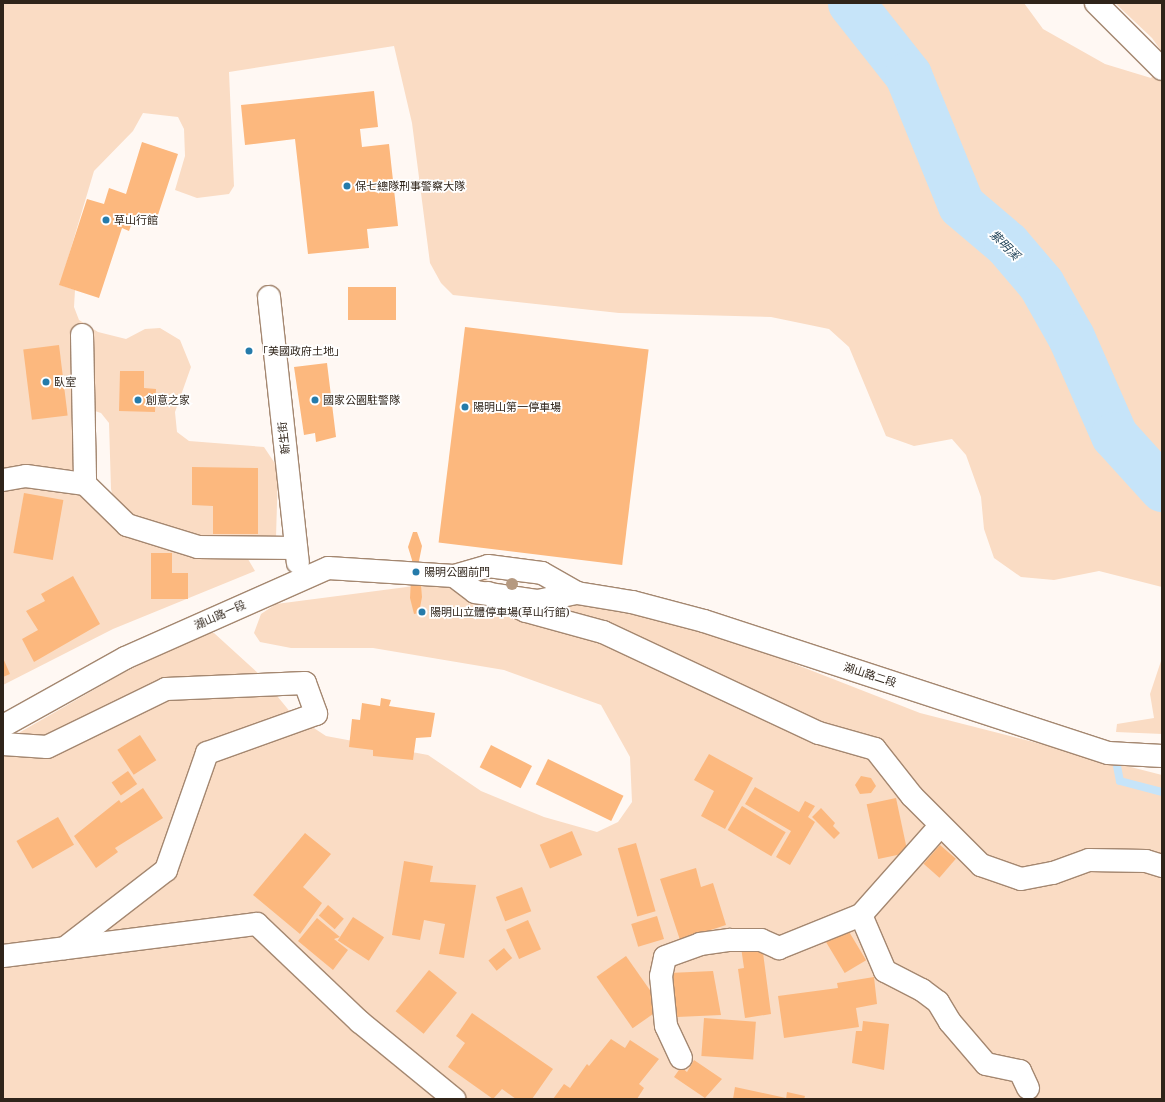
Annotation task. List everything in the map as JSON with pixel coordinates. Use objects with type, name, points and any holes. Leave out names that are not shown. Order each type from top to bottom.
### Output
[{"type":"street","points":[[1096,3],[1162,69]]},
{"type":"street","name":"新生街","points":[[269,297],[299,578]]},
{"type":"street","points":[[82,335],[85,484]]},
{"type":"street","points":[[3,480],[26,476],[85,484],[127,525],[198,547],[296,548]]},
{"type":"street","name":"湖山路二段","points":[[454,576],[488,566],[542,573],[577,593],[632,602],[704,621],[1108,753],[1162,756]]},
{"type":"street","name":"湖山路一段","points":[[3,726],[125,658],[299,578],[328,568],[454,576]]},
{"type":"street","name":"湖山路二段","points":[[454,576],[475,592],[538,601],[577,593]]},
{"type":"street","points":[[488,593],[526,611],[603,632],[819,733],[875,749],[940,826],[980,865],[1021,880],[1053,873],[1089,860],[1146,861],[1162,866]]},
{"type":"street","points":[[3,744],[47,747],[166,689],[305,683],[316,714],[207,753],[166,870],[65,948]]},
{"type":"street","points":[[681,1058],[666,1026],[661,976],[665,957],[700,944],[730,940],[761,940],[779,948],[861,915],[940,826]]},
{"type":"street","points":[[861,915],[884,971],[933,998],[986,1064],[1020,1070],[1028,1088]]},
{"type":"street","points":[[3,956],[257,924],[360,1022],[454,1099]]},
{"type":"shaded area","points":[[3,3],[1024,3],[1043,29],[1105,64],[1151,78],[1162,66],[1162,587],[1099,571],[1054,580],[1021,577],[994,558],[984,529],[981,497],[966,455],[952,439],[914,446],[886,436],[849,347],[829,329],[771,317],[619,313],[453,295],[441,283],[430,263],[412,123],[394,46],[229,72],[234,186],[229,194],[197,198],[175,190],[185,156],[184,129],[178,117],[143,113],[133,131],[94,171],[60,285],[75,290],[74,307],[79,320],[98,332],[126,339],[145,329],[160,328],[180,340],[191,367],[175,412],[177,432],[189,441],[264,447],[278,468],[276,538],[269,544],[204,542],[130,520],[115,506],[111,489],[109,423],[101,413],[92,410],[78,416],[75,475],[83,488],[126,531],[188,551],[245,554],[255,571],[113,629],[3,685]]},
{"type":"shaded area","points":[[1115,3],[1162,3],[1162,52],[1152,38]]},
{"type":"shaded area","points":[[476,578],[654,617],[738,642],[920,713],[1162,775],[1162,1099],[3,1099],[3,742],[123,673],[205,633],[214,633],[260,675],[291,713],[326,736],[428,755],[481,791],[544,817],[597,832],[618,822],[632,802],[630,757],[601,705],[504,670],[373,648],[291,648],[260,642],[254,633],[261,614],[276,604]]},
{"type":"shaded area","points":[[1162,658],[1162,734],[1116,732],[1117,724],[1154,718],[1150,694]]},
{"type":"building","name":"保七總隊刑事警察大隊","points":[[374,91],[378,127],[360,129],[362,147],[389,144],[398,226],[367,229],[369,248],[308,254],[295,139],[245,145],[241,105]]},
{"type":"building","name":"草山行館","points":[[142,142],[178,154],[155,224],[134,217],[129,231],[122,228],[99,298],[59,285],[87,199],[104,204],[109,188],[126,194]]},
{"type":"building","points":[[348,287],[396,287],[396,320],[348,320]]},
{"type":"building","points":[[465,327],[649,350],[622,565],[439,542]]},
{"type":"building","name":"臥室","points":[[59,345],[68,415],[32,420],[23,349]]},
{"type":"building","name":"國家公園駐警隊","points":[[327,363],[336,437],[316,442],[315,433],[304,435],[294,367]]},
{"type":"building","name":"創意之家","points":[[120,371],[144,371],[144,388],[156,389],[155,412],[119,411]]},
{"type":"building","points":[[192,467],[258,468],[258,534],[213,534],[213,506],[192,505]]},
{"type":"building","points":[[24,493],[63,500],[53,560],[13,553]]},
{"type":"building","name":"陽明公園前門","points":[[413,532],[417,532],[422,546],[419,561],[422,597],[419,613],[414,614],[410,598],[412,560],[408,547]]},
{"type":"building","points":[[151,553],[172,553],[172,573],[188,573],[188,599],[151,599]]},
{"type":"building","points":[[73,576],[100,624],[34,662],[22,639],[38,630],[26,611],[45,601],[41,594]]},
{"type":"building","points":[[3,658],[10,674],[3,677]]},
{"type":"building","points":[[381,698],[391,700],[389,706],[435,713],[431,737],[416,738],[413,760],[373,756],[373,750],[349,747],[352,719],[360,720],[362,703],[380,706]]},
{"type":"building","points":[[140,735],[156,760],[134,775],[117,750]]},
{"type":"building","points":[[491,745],[532,766],[521,788],[480,767]]},
{"type":"building","points":[[709,754],[753,778],[725,829],[701,816],[714,791],[694,780]]},
{"type":"building","points":[[548,759],[623,796],[611,821],[536,784]]},
{"type":"building","points":[[128,771],[137,784],[121,796],[112,782]]},
{"type":"building","points":[[861,776],[871,778],[876,786],[871,793],[860,794],[855,785]]},
{"type":"building","points":[[755,787],[799,812],[805,801],[815,806],[808,817],[815,822],[790,865],[776,857],[791,831],[745,804]]},
{"type":"building","points":[[143,788],[163,818],[115,848],[118,852],[96,868],[74,836],[119,800],[121,803]]},
{"type":"building","points":[[896,798],[908,853],[878,859],[867,804]]},
{"type":"building","points":[[742,806],[786,832],[771,856],[728,830]]},
{"type":"building","points":[[821,808],[835,823],[833,826],[840,833],[834,839],[812,817]]},
{"type":"building","points":[[58,817],[74,845],[32,869],[16,841]]},
{"type":"building","points":[[572,831],[582,855],[550,869],[540,845]]},
{"type":"building","points":[[305,833],[331,854],[303,887],[322,903],[300,934],[253,895]]},
{"type":"building","points":[[636,843],[656,911],[637,916],[618,848]]},
{"type":"building","points":[[940,845],[956,859],[939,878],[924,864]]},
{"type":"building","points":[[404,861],[433,866],[430,882],[476,885],[464,958],[439,954],[445,924],[424,920],[420,940],[392,935]]},
{"type":"building","points":[[696,868],[701,887],[713,883],[726,925],[680,940],[660,879]]},
{"type":"building","points":[[522,887],[531,911],[505,921],[496,897]]},
{"type":"building","points":[[328,905],[344,919],[335,929],[319,916]]},
{"type":"building","points":[[657,916],[664,939],[638,947],[631,924]]},
{"type":"building","points":[[353,917],[384,937],[369,961],[338,940]]},
{"type":"building","points":[[317,918],[340,937],[334,939],[348,950],[333,970],[298,941]]},
{"type":"building","points":[[528,920],[541,949],[519,959],[506,930]]},
{"type":"building","points":[[845,925],[866,960],[845,973],[824,938]]},
{"type":"building","points":[[762,945],[771,1014],[745,1018],[738,969],[744,968],[741,947]]},
{"type":"building","points":[[504,948],[512,958],[497,971],[488,961]]},
{"type":"building","points":[[626,956],[662,1008],[633,1028],[597,977]]},
{"type":"building","points":[[429,970],[457,993],[424,1034],[396,1011]]},
{"type":"building","points":[[713,971],[721,1015],[677,1017],[669,973]]},
{"type":"building","points":[[874,977],[877,1004],[856,1008],[859,1027],[784,1038],[778,996],[838,988],[837,983]]},
{"type":"building","points":[[472,1013],[553,1069],[532,1099],[516,1099],[502,1089],[493,1099],[448,1067],[465,1043],[456,1036]]},
{"type":"building","points":[[704,1018],[756,1022],[753,1060],[701,1056]]},
{"type":"building","points":[[863,1021],[889,1024],[884,1070],[852,1063],[856,1031],[862,1031]]},
{"type":"building","points":[[611,1039],[625,1048],[630,1040],[659,1059],[639,1084],[644,1088],[637,1099],[553,1099],[564,1084],[570,1088],[587,1064],[589,1066]]},
{"type":"building","points":[[694,1060],[722,1079],[705,1098],[674,1077],[681,1067],[687,1072]]},
{"type":"building","points":[[735,1087],[786,1098],[733,1099]]},
{"type":"building","points":[[787,1092],[805,1096],[804,1099],[786,1099]]},
{"type":"waterway","name":"紫明溪","points":[[851,3],[908,75],[961,205],[1007,244],[1041,284],[1071,337],[1114,435],[1162,488]]},
{"type":"waterway","points":[[1117,766],[1120,781],[1162,792]]},
{"type":"place","name":"保七總隊刑事警察大隊","points":[[347,186]]},
{"type":"place","name":"草山行館","points":[[106,220]]},
{"type":"place","name":"「美國政府土地」","points":[[249,351]]},
{"type":"place","name":"臥室","points":[[46,382]]},
{"type":"place","name":"創意之家","points":[[138,400]]},
{"type":"place","name":"國家公園駐警隊","points":[[315,400]]},
{"type":"place","name":"陽明山第一停車場","points":[[465,407]]},
{"type":"place","name":"陽明公園前門","points":[[416,572]]},
{"type":"place","name":"陽明山立體停車場(草山行館)","points":[[422,612]]}]
